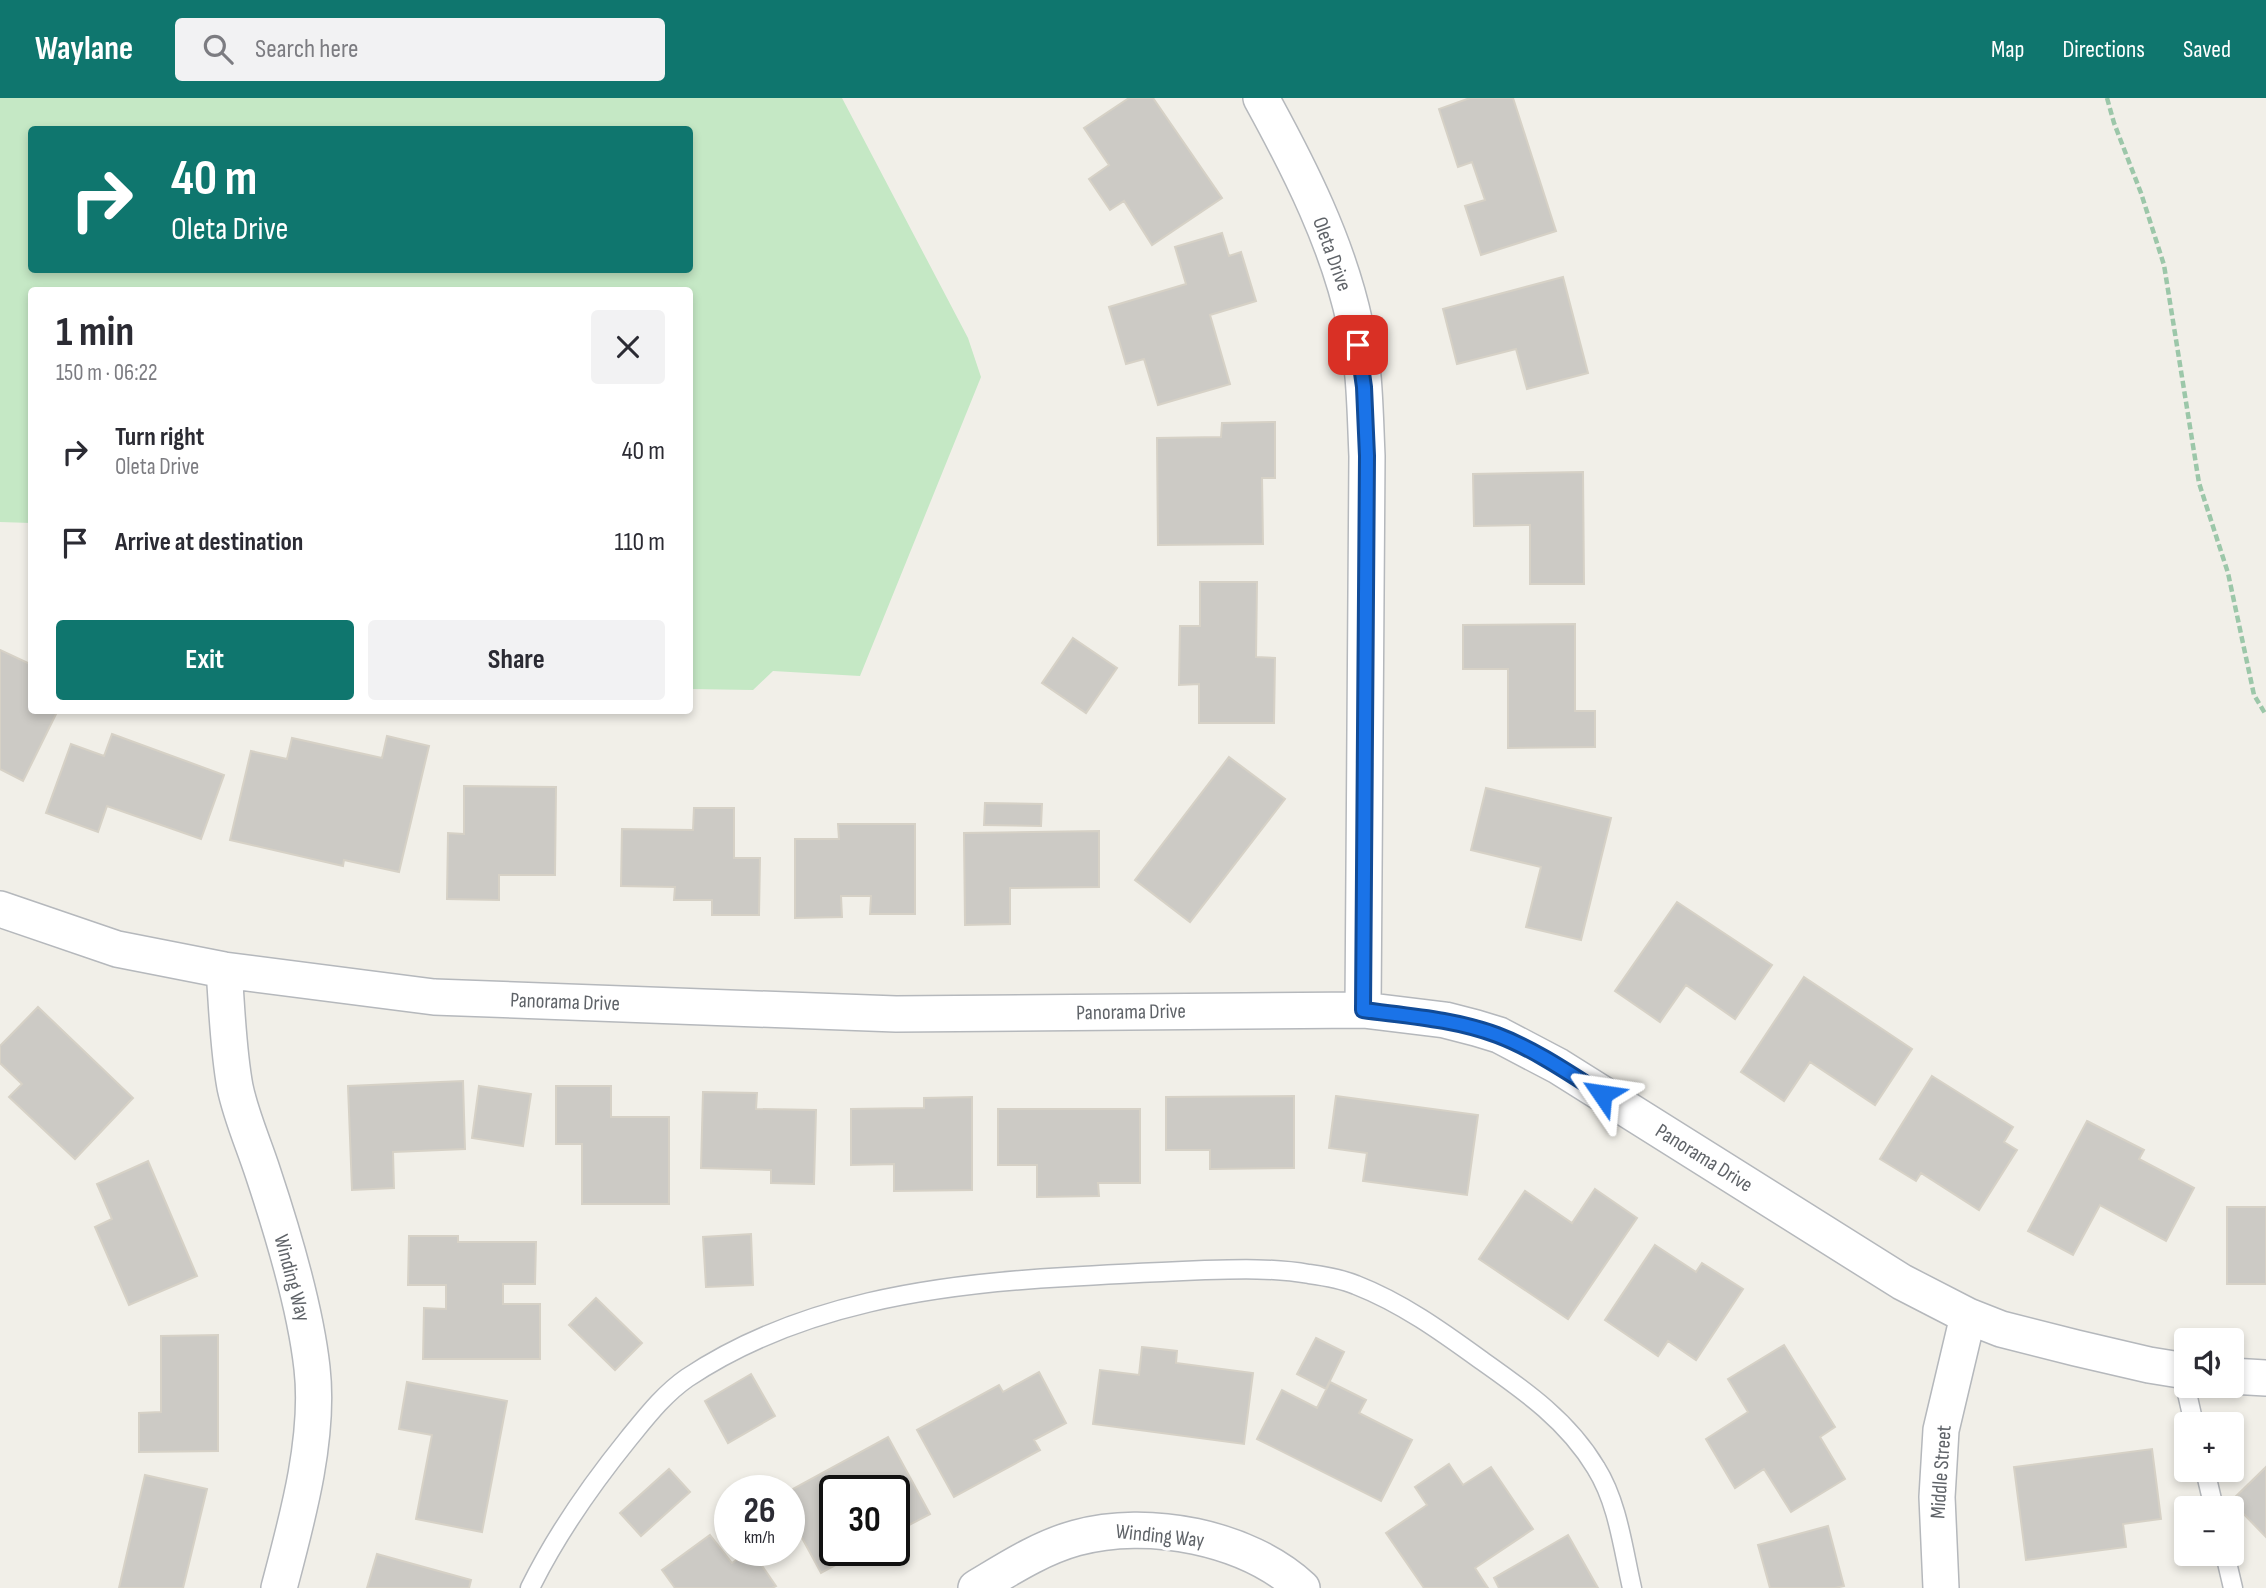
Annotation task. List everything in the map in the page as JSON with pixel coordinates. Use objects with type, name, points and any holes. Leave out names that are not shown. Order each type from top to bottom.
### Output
[{"type":"street","name":"Oleta Drive","points":[[1261,98],[1326,230],[1356,325],[1364,387],[1367,456],[1363,1010]]},
{"type":"street","name":"Panorama Drive","points":[[0,909],[117,950],[224,970],[435,997],[855,1013],[1363,1010],[1445,1020],[1499,1035],[1558,1066],[1902,1282],[1968,1317],[2001,1329],[2076,1348],[2174,1369]]},
{"type":"street","name":"Winding Way","points":[[224,970],[236,1088],[270,1193],[306,1325],[312,1370],[313,1407],[307,1466],[279,1588]]},
{"type":"street","name":"Middle Street","points":[[1941,1588],[1937,1497],[1941,1430],[1968,1317]]},
{"type":"street","points":[[2244,1377],[2266,1378]]},
{"type":"street","name":"Winding Way","points":[[976,1588],[1029,1556],[1074,1538],[1112,1530],[1183,1534],[1244,1550],[1274,1565],[1302,1588]]},
{"type":"lane","points":[[530,1588],[547,1554],[591,1485],[668,1393],[721,1357],[767,1334],[814,1317],[889,1298],[1011,1280],[1261,1269],[1307,1273],[1353,1283],[1388,1299],[1425,1320],[1555,1416],[1579,1442],[1607,1490],[1632,1588]]},
{"type":"lane","points":[[2227,1566],[2232,1588]]},
{"type":"path","points":[[2108,98],[2114,123],[2141,193],[2164,265],[2199,483],[2228,573],[2254,695],[2266,715]]},
{"type":"green space","points":[[0,98],[842,98],[968,338],[981,377],[860,676],[773,671],[753,690],[693,689],[693,287],[28,287],[28,523],[0,522]]},
{"type":"building","points":[[1129,98],[1153,98],[1222,198],[1152,245],[1124,201],[1110,210],[1089,179],[1109,165],[1084,128]]},
{"type":"building","points":[[1470,98],[1513,98],[1556,231],[1481,255],[1465,206],[1485,200],[1472,162],[1458,167],[1439,109]]},
{"type":"building","points":[[1222,233],[1229,256],[1241,252],[1256,301],[1210,315],[1230,384],[1158,405],[1144,359],[1126,364],[1109,307],[1186,284],[1175,247]]},
{"type":"building","points":[[1563,277],[1588,373],[1527,389],[1516,349],[1457,364],[1443,309]]},
{"type":"building","points":[[1275,422],[1275,478],[1262,478],[1263,544],[1158,545],[1157,438],[1221,437],[1222,423]]},
{"type":"building","points":[[1583,472],[1584,584],[1530,584],[1530,525],[1474,526],[1473,474]]},
{"type":"building","points":[[1200,582],[1257,582],[1256,657],[1275,658],[1274,723],[1199,723],[1199,684],[1179,685],[1180,626],[1200,626]]},
{"type":"building","points":[[1575,624],[1575,711],[1595,711],[1595,747],[1508,748],[1508,669],[1463,669],[1463,625]]},
{"type":"building","points":[[1073,638],[1117,668],[1086,713],[1042,683]]},
{"type":"building","points":[[0,650],[28,663],[28,714],[56,714],[23,781],[0,769]]},
{"type":"building","points":[[112,734],[224,775],[201,839],[107,806],[98,832],[46,813],[71,744],[104,756]]},
{"type":"building","points":[[387,736],[429,746],[399,872],[344,860],[343,866],[230,840],[251,751],[287,759],[292,738],[382,758]]},
{"type":"building","points":[[1229,757],[1285,799],[1190,922],[1135,880]]},
{"type":"building","points":[[464,786],[556,787],[555,875],[499,875],[499,900],[447,899],[448,833],[464,834]]},
{"type":"building","points":[[1486,788],[1611,818],[1581,940],[1526,927],[1541,867],[1471,850]]},
{"type":"building","points":[[985,803],[1042,804],[1041,826],[984,825]]},
{"type":"building","points":[[694,808],[734,808],[734,858],[760,858],[759,915],[712,915],[712,900],[674,900],[675,887],[621,886],[622,829],[693,830]]},
{"type":"building","points":[[838,824],[915,824],[915,914],[870,914],[871,896],[841,896],[842,917],[795,918],[795,839],[839,839]]},
{"type":"building","points":[[1099,831],[1099,887],[1010,888],[1010,924],[965,925],[964,833]]},
{"type":"building","points":[[1677,902],[1772,965],[1735,1019],[1686,985],[1660,1022],[1615,991]]},
{"type":"building","points":[[1804,977],[1912,1049],[1875,1105],[1810,1062],[1784,1101],[1741,1072]]},
{"type":"building","points":[[38,1007],[133,1098],[75,1159],[9,1097],[22,1084],[0,1063],[0,1046]]},
{"type":"building","points":[[1932,1076],[2013,1127],[2004,1142],[2017,1150],[1979,1210],[1921,1173],[1916,1181],[1880,1159]]},
{"type":"building","points":[[463,1081],[465,1149],[393,1152],[394,1188],[352,1190],[348,1086]]},
{"type":"building","points":[[479,1086],[531,1094],[523,1146],[472,1138]]},
{"type":"building","points":[[556,1086],[611,1086],[611,1117],[669,1117],[669,1204],[582,1204],[582,1144],[556,1144]]},
{"type":"building","points":[[703,1092],[757,1093],[756,1109],[816,1110],[814,1184],[771,1183],[771,1170],[701,1168]]},
{"type":"building","points":[[1294,1096],[1294,1168],[1210,1169],[1210,1150],[1166,1150],[1166,1097]]},
{"type":"building","points":[[1336,1096],[1478,1115],[1467,1195],[1363,1181],[1367,1153],[1329,1148]]},
{"type":"building","points":[[972,1097],[972,1190],[894,1191],[894,1164],[851,1165],[851,1109],[924,1108],[924,1098]]},
{"type":"building","points":[[998,1109],[1140,1109],[1140,1183],[1098,1183],[1099,1196],[1037,1197],[1037,1165],[998,1165]]},
{"type":"building","points":[[2087,1121],[2144,1150],[2139,1159],[2194,1188],[2166,1241],[2100,1205],[2073,1255],[2028,1231]]},
{"type":"building","points":[[148,1161],[197,1276],[129,1305],[95,1227],[112,1219],[97,1184]]},
{"type":"building","points":[[1595,1189],[1637,1218],[1568,1319],[1479,1259],[1525,1191],[1572,1223]]},
{"type":"building","points":[[2227,1207],[2266,1207],[2266,1284],[2227,1284]]},
{"type":"building","points":[[751,1234],[753,1285],[706,1287],[703,1237]]},
{"type":"building","points":[[409,1236],[458,1236],[458,1242],[536,1242],[535,1284],[503,1284],[503,1304],[540,1304],[540,1359],[423,1359],[424,1308],[446,1309],[446,1285],[408,1285]]},
{"type":"building","points":[[1655,1245],[1696,1272],[1702,1263],[1743,1289],[1696,1360],[1668,1341],[1658,1356],[1605,1320]]},
{"type":"building","points":[[596,1298],[642,1343],[615,1370],[569,1325]]},
{"type":"building","points":[[218,1335],[218,1451],[139,1452],[139,1413],[161,1412],[161,1336]]},
{"type":"building","points":[[1316,1338],[1344,1352],[1326,1389],[1297,1374]]},
{"type":"building","points":[[1784,1345],[1835,1427],[1820,1437],[1845,1479],[1791,1512],[1764,1469],[1735,1488],[1706,1439],[1748,1412],[1728,1379]]},
{"type":"building","points":[[1142,1347],[1177,1351],[1176,1363],[1253,1373],[1244,1444],[1093,1424],[1100,1370],[1139,1375]]},
{"type":"building","points":[[1039,1372],[1066,1423],[1034,1440],[1040,1450],[954,1497],[917,1430],[999,1385],[1003,1392]]},
{"type":"building","points":[[751,1374],[775,1416],[728,1443],[705,1401]]},
{"type":"building","points":[[407,1382],[507,1401],[482,1532],[416,1519],[432,1435],[399,1429]]},
{"type":"building","points":[[1330,1382],[1366,1400],[1359,1413],[1412,1440],[1381,1501],[1257,1439],[1282,1390],[1317,1408]]},
{"type":"building","points":[[888,1437],[909,1475],[819,1475],[819,1566],[834,1566],[821,1573],[805,1544],[805,1482]]},
{"type":"building","points":[[2152,1449],[2161,1519],[2123,1524],[2126,1547],[2026,1560],[2014,1467]]},
{"type":"building","points":[[1449,1464],[1463,1485],[1491,1467],[1533,1529],[1475,1568],[1488,1588],[1424,1588],[1386,1533],[1427,1505],[1415,1487]]},
{"type":"building","points":[[2266,1467],[2266,1537],[2244,1514],[2244,1496],[2236,1496]]},
{"type":"building","points":[[669,1469],[690,1492],[641,1536],[620,1513]]},
{"type":"building","points":[[145,1475],[207,1489],[183,1588],[119,1588]]},
{"type":"building","points":[[910,1477],[930,1514],[910,1525]]},
{"type":"building","points":[[1828,1526],[1844,1586],[1770,1588],[1758,1545]]},
{"type":"building","points":[[710,1535],[714,1540],[714,1566],[762,1566],[776,1586],[675,1588],[662,1570]]},
{"type":"building","points":[[1568,1535],[1598,1588],[1499,1588],[1494,1578]]},
{"type":"building","points":[[377,1554],[471,1580],[469,1588],[367,1588]]},
{"type":"route","points":[[1358,345],[1364,387],[1367,456],[1363,1010],[1445,1020],[1499,1035],[1558,1066],[1602,1094]]}]
